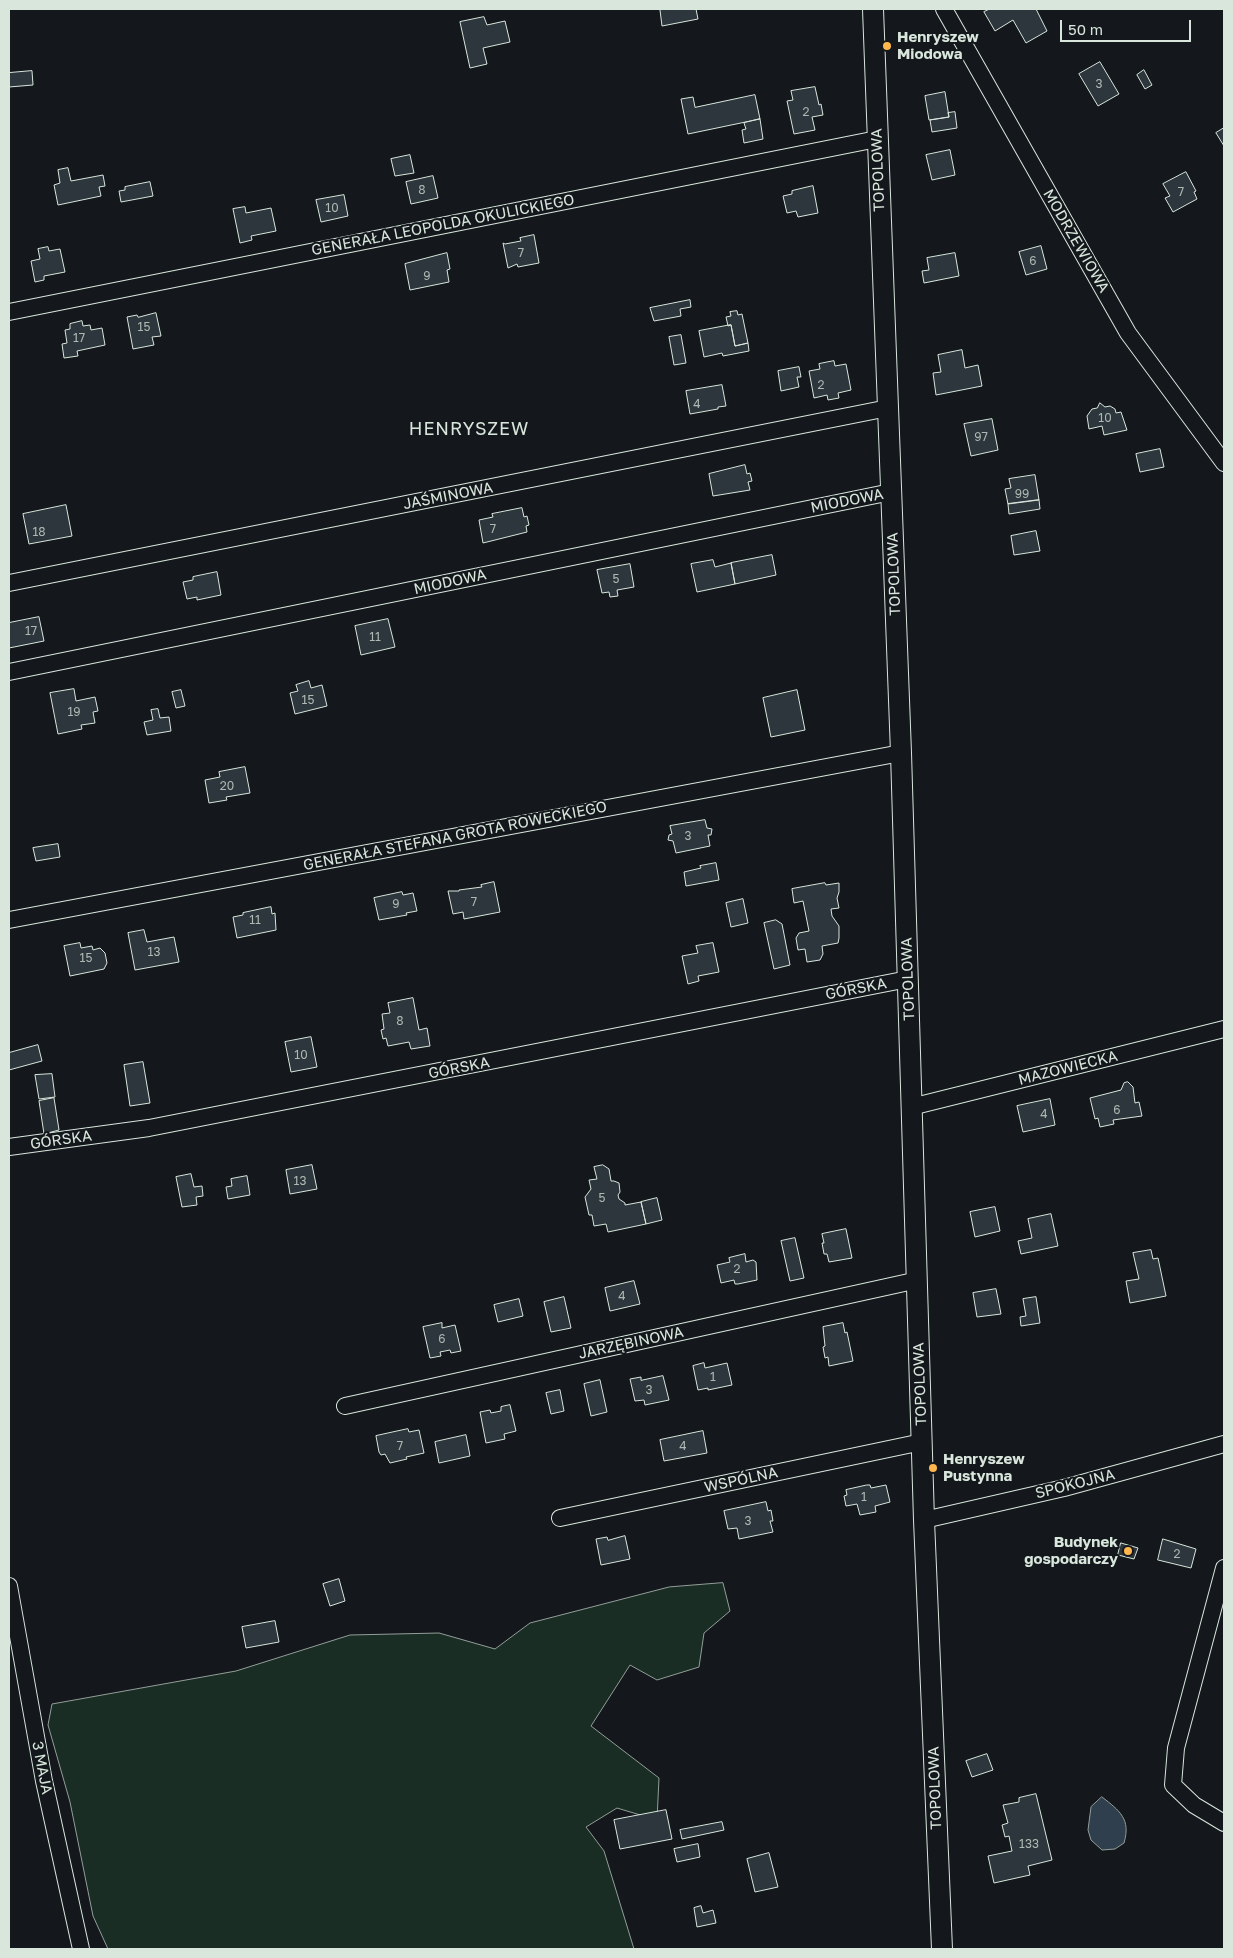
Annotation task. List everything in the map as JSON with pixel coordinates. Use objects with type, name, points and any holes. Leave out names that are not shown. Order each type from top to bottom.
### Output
[{"type":"street","name":"TOPOLOWA","points":[[873,9],[901,753],[924,1520],[942,1949]]},
{"type":"street","name":"MODRZEWIOWA","points":[[944,9],[1128,333],[1224,463]]},
{"type":"street","name":"GENERAŁA LEOPOLDA OKULICKIEGO","points":[[9,312],[877,139]]},
{"type":"street","name":"JAŚMINOWA","points":[[9,583],[888,408]]},
{"type":"street","name":"MIODOWA","points":[[9,672],[891,492]]},
{"type":"street","name":"GENERAŁA STEFANA GROTA ROWECKIEGO","points":[[9,920],[901,753]]},
{"type":"street","name":"GÓRSKA","points":[[9,1147],[149,1128],[908,979]]},
{"type":"street","name":"MAZOWIECKA","points":[[911,1107],[1224,1029]]},
{"type":"street","name":"JARZĘBINOWA","points":[[345,1406],[918,1280]]},
{"type":"street","name":"WSPÓLNA","points":[[560,1518],[922,1442]]},
{"type":"street","name":"SPOKOJNA","points":[[924,1520],[1064,1488],[1224,1444]]},
{"type":"street","points":[[1224,1568],[1219,1610],[1176,1748],[1173,1785],[1194,1805],[1224,1823]]},
{"type":"street","name":"3 MAJA","points":[[9,1586],[44,1781],[81,1949]]},
{"type":"green space","points":[[723,1583],[730,1611],[704,1633],[699,1667],[657,1680],[630,1665],[591,1726],[659,1778],[657,1820],[617,1808],[586,1827],[604,1851],[634,1949],[108,1949],[93,1916],[70,1802],[48,1725],[52,1704],[236,1671],[350,1635],[439,1633],[495,1649],[530,1623],[669,1587]]},
{"type":"water","points":[[1102,1797],[1119,1811],[1125,1822],[1126,1835],[1124,1843],[1115,1849],[1102,1850],[1091,1840],[1088,1830],[1091,1807]]},
{"type":"building","points":[[696,9],[698,19],[662,26],[660,10]]},
{"type":"building","points":[[990,9],[1036,9],[1047,31],[1026,43],[1013,20],[995,31],[984,12]]},
{"type":"building","points":[[484,17],[487,25],[505,21],[510,42],[483,48],[487,64],[470,68],[460,22]]},
{"type":"building","points":[[1100,62],[1119,94],[1098,106],[1079,74]]},
{"type":"building","points":[[1144,70],[1152,85],[1145,89],[1137,75]]},
{"type":"building","points":[[32,71],[33,85],[9,87],[9,73]]},
{"type":"building","points":[[815,87],[823,115],[812,117],[815,130],[794,134],[787,101],[793,100],[791,91]]},
{"type":"building","points":[[945,92],[949,117],[929,120],[925,96]]},
{"type":"building","points":[[755,95],[760,119],[688,134],[681,99],[693,97],[695,107]]},
{"type":"building","points":[[955,112],[957,128],[932,132],[930,120],[949,117],[948,113]]},
{"type":"building","points":[[760,119],[763,139],[744,143],[742,130],[746,129],[744,123]]},
{"type":"building","points":[[1224,128],[1224,146],[1216,133]]},
{"type":"building","points":[[950,150],[955,175],[932,180],[926,155]]},
{"type":"building","points":[[410,155],[414,173],[395,176],[391,159]]},
{"type":"building","points":[[68,168],[71,181],[103,175],[105,186],[99,187],[101,196],[58,205],[54,185],[60,183],[58,170]]},
{"type":"building","points":[[1186,172],[1196,191],[1194,192],[1197,199],[1173,212],[1165,198],[1170,196],[1163,184]]},
{"type":"building","points":[[433,176],[438,198],[411,204],[406,182]]},
{"type":"building","points":[[150,182],[153,196],[121,202],[119,191],[125,190],[125,187]]},
{"type":"building","points":[[813,186],[818,213],[798,217],[796,211],[787,213],[783,196],[792,194],[792,191]]},
{"type":"building","points":[[344,195],[348,216],[321,222],[316,200]]},
{"type":"building","points":[[245,207],[246,213],[271,208],[276,231],[251,236],[252,240],[240,243],[233,209]]},
{"type":"building","points":[[534,235],[539,263],[518,267],[517,264],[508,268],[503,243],[521,241],[520,238]]},
{"type":"building","points":[[1041,246],[1047,269],[1026,275],[1019,252]]},
{"type":"building","points":[[48,247],[49,251],[60,249],[65,272],[44,276],[44,280],[35,282],[31,261],[40,259],[38,249]]},
{"type":"building","points":[[447,253],[450,269],[447,270],[449,282],[410,290],[405,264]]},
{"type":"building","points":[[955,253],[959,276],[924,283],[922,271],[929,270],[927,258]]},
{"type":"building","points":[[690,300],[691,307],[680,309],[681,316],[654,321],[650,308]]},
{"type":"building","points":[[737,311],[738,315],[742,314],[748,343],[735,346],[731,325],[728,326],[726,317],[731,316],[730,312]]},
{"type":"building","points":[[156,313],[161,336],[152,337],[154,345],[133,349],[127,317],[137,315],[138,317]]},
{"type":"building","points":[[82,321],[83,326],[90,325],[91,330],[102,328],[105,345],[77,351],[78,356],[64,358],[62,344],[67,343],[65,330],[70,329],[70,324]]},
{"type":"building","points":[[731,325],[735,346],[748,343],[749,351],[723,356],[722,353],[704,357],[699,331]]},
{"type":"building","points":[[681,335],[686,363],[674,365],[669,337]]},
{"type":"building","points":[[962,350],[965,368],[978,365],[982,386],[936,395],[933,373],[941,372],[938,355]]},
{"type":"building","points":[[834,361],[835,366],[846,364],[851,390],[838,393],[839,398],[828,400],[827,395],[814,398],[809,371],[820,369],[819,364]]},
{"type":"building","points":[[799,367],[801,377],[797,377],[799,387],[781,391],[778,371]]},
{"type":"building","points":[[722,385],[726,406],[690,414],[686,391]]},
{"type":"building","points":[[1100,403],[1105,407],[1110,406],[1115,409],[1116,413],[1121,412],[1127,430],[1104,435],[1102,426],[1089,429],[1087,416]]},
{"type":"building","points":[[992,419],[998,450],[971,456],[964,424]]},
{"type":"building","points":[[1160,449],[1164,467],[1140,472],[1136,454]]},
{"type":"building","points":[[745,465],[747,474],[750,473],[752,481],[748,482],[750,490],[713,496],[709,474]]},
{"type":"building","points":[[1035,475],[1039,500],[1008,504],[1005,489],[1011,488],[1009,479]]},
{"type":"building","points":[[1039,500],[1040,509],[1009,514],[1008,504]]},
{"type":"building","points":[[66,505],[72,536],[29,544],[23,514]]},
{"type":"building","points":[[522,508],[524,517],[527,516],[529,525],[526,526],[527,532],[483,543],[479,520],[493,517],[492,514]]},
{"type":"building","points":[[1036,531],[1040,551],[1014,555],[1011,536]]},
{"type":"building","points":[[772,555],[776,575],[735,584],[731,563]]},
{"type":"building","points":[[713,560],[715,567],[731,563],[735,584],[697,592],[691,564]]},
{"type":"building","points":[[630,564],[634,587],[617,590],[618,596],[610,597],[609,592],[602,593],[597,570]]},
{"type":"building","points":[[217,572],[221,595],[197,600],[197,597],[187,599],[183,582],[193,580],[193,577]]},
{"type":"building","points":[[39,617],[44,641],[9,648],[9,623]]},
{"type":"building","points":[[388,619],[395,647],[361,655],[355,626]]},
{"type":"building","points":[[309,681],[311,688],[322,685],[327,706],[295,714],[290,693],[298,691],[296,685]]},
{"type":"building","points":[[74,689],[76,701],[95,697],[98,711],[93,712],[95,723],[81,725],[82,729],[58,734],[50,693]]},
{"type":"building","points":[[181,690],[185,706],[176,708],[172,692]]},
{"type":"building","points":[[797,690],[805,730],[771,737],[763,698]]},
{"type":"building","points":[[158,709],[160,718],[169,717],[171,731],[147,735],[144,722],[153,720],[151,710]]},
{"type":"building","points":[[245,767],[250,793],[226,797],[227,800],[209,803],[205,780],[220,777],[219,772]]},
{"type":"building","points":[[705,820],[707,828],[712,829],[711,835],[708,835],[710,846],[676,853],[673,841],[668,840],[669,835],[672,834],[670,826]]},
{"type":"building","points":[[58,844],[60,857],[36,861],[33,848]]},
{"type":"building","points":[[716,863],[719,880],[686,886],[684,872]]},
{"type":"building","points":[[494,882],[500,912],[464,919],[463,912],[453,914],[448,891],[482,887],[481,885]]},
{"type":"building","points":[[825,883],[826,885],[839,883],[837,898],[839,908],[831,909],[832,916],[839,926],[838,943],[822,946],[823,954],[820,960],[807,962],[805,949],[798,950],[796,938],[799,933],[809,931],[803,901],[794,903],[792,889]]},
{"type":"building","points":[[402,892],[403,895],[413,893],[417,911],[406,913],[407,915],[379,920],[374,898]]},
{"type":"building","points":[[743,899],[748,923],[731,927],[726,903]]},
{"type":"building","points":[[271,907],[272,914],[275,913],[276,930],[237,938],[233,917]]},
{"type":"building","points":[[776,920],[782,924],[790,965],[774,969],[764,923]]},
{"type":"building","points":[[144,930],[147,942],[174,937],[179,962],[135,970],[128,933]]},
{"type":"building","points":[[80,943],[81,948],[92,946],[93,950],[100,948],[105,953],[107,963],[104,969],[70,976],[64,946]]},
{"type":"building","points":[[713,943],[719,972],[698,976],[699,981],[688,984],[682,956],[698,953],[696,946]]},
{"type":"building","points":[[413,998],[419,1030],[427,1028],[430,1046],[411,1049],[409,1042],[388,1046],[386,1038],[383,1039],[381,1030],[384,1029],[382,1014],[390,1013],[388,1003]]},
{"type":"building","points":[[311,1037],[317,1067],[291,1072],[285,1042]]},
{"type":"building","points":[[38,1045],[42,1061],[9,1070],[9,1053]]},
{"type":"building","points":[[143,1062],[150,1103],[130,1106],[124,1065]]},
{"type":"building","points":[[52,1074],[55,1097],[39,1099],[35,1075]]},
{"type":"building","points":[[1128,1082],[1133,1087],[1135,1103],[1139,1102],[1142,1116],[1113,1120],[1114,1124],[1100,1127],[1098,1118],[1095,1119],[1090,1098],[1121,1090],[1124,1083]]},
{"type":"building","points":[[54,1098],[59,1130],[44,1134],[39,1101]]},
{"type":"building","points":[[1050,1099],[1055,1125],[1023,1132],[1017,1106]]},
{"type":"building","points":[[312,1165],[317,1189],[290,1194],[286,1170]]},
{"type":"building","points":[[603,1165],[609,1169],[611,1181],[619,1183],[619,1199],[625,1205],[641,1202],[646,1224],[608,1232],[606,1224],[594,1226],[592,1215],[589,1215],[585,1197],[591,1189],[589,1180],[597,1179],[594,1167]]},
{"type":"building","points":[[191,1174],[194,1187],[202,1186],[203,1196],[196,1197],[197,1205],[182,1207],[176,1177]]},
{"type":"building","points":[[247,1176],[250,1195],[228,1199],[226,1187],[232,1186],[231,1179]]},
{"type":"building","points":[[657,1198],[662,1220],[646,1224],[641,1202]]},
{"type":"building","points":[[995,1207],[1000,1231],[975,1237],[970,1212]]},
{"type":"building","points":[[1051,1214],[1058,1246],[1021,1254],[1018,1241],[1032,1238],[1028,1219]]},
{"type":"building","points":[[846,1229],[852,1258],[829,1262],[827,1254],[824,1254],[822,1234]]},
{"type":"building","points":[[795,1238],[804,1278],[790,1281],[781,1241]]},
{"type":"building","points":[[1151,1250],[1153,1259],[1158,1258],[1166,1296],[1130,1303],[1126,1281],[1139,1279],[1133,1253]]},
{"type":"building","points":[[745,1254],[746,1262],[753,1260],[756,1262],[757,1280],[738,1284],[735,1284],[734,1280],[721,1283],[717,1265],[730,1262],[729,1258]]},
{"type":"building","points":[[634,1281],[640,1304],[610,1311],[605,1288]]},
{"type":"building","points":[[996,1289],[1001,1314],[977,1317],[973,1293]]},
{"type":"building","points":[[564,1297],[571,1328],[551,1332],[544,1302]]},
{"type":"building","points":[[1036,1297],[1040,1323],[1021,1326],[1020,1317],[1026,1316],[1023,1299]]},
{"type":"building","points":[[519,1299],[523,1316],[498,1322],[494,1305]]},
{"type":"building","points":[[442,1323],[442,1328],[455,1325],[461,1351],[451,1353],[450,1350],[440,1352],[441,1356],[430,1358],[423,1327]]},
{"type":"building","points":[[843,1323],[845,1333],[847,1332],[853,1361],[829,1366],[828,1357],[825,1358],[823,1347],[825,1346],[823,1327]]},
{"type":"building","points":[[704,1363],[705,1368],[727,1363],[732,1385],[698,1390],[693,1366]]},
{"type":"building","points":[[663,1376],[669,1400],[645,1405],[644,1400],[635,1401],[630,1379],[641,1377],[641,1380]]},
{"type":"building","points":[[600,1380],[607,1412],[591,1416],[584,1384]]},
{"type":"building","points":[[560,1390],[564,1411],[551,1414],[546,1393]]},
{"type":"building","points":[[510,1405],[516,1431],[504,1434],[505,1439],[486,1443],[480,1412],[490,1410],[491,1413],[501,1411],[501,1407]]},
{"type":"building","points":[[408,1429],[409,1432],[419,1430],[424,1453],[390,1463],[385,1454],[381,1455],[379,1452],[376,1436]]},
{"type":"building","points":[[703,1431],[707,1453],[664,1461],[660,1440]]},
{"type":"building","points":[[466,1435],[470,1456],[439,1463],[435,1442]]},
{"type":"building","points":[[870,1485],[871,1488],[886,1485],[890,1502],[875,1506],[876,1512],[860,1515],[857,1504],[846,1506],[844,1496],[847,1495],[846,1490]]},
{"type":"building","points":[[766,1502],[768,1511],[771,1510],[773,1521],[770,1521],[773,1532],[739,1539],[737,1528],[728,1529],[724,1511]]},
{"type":"building","points":[[625,1536],[630,1559],[601,1565],[596,1539],[607,1537],[608,1540]]},
{"type":"building","points":[[1163,1539],[1196,1549],[1191,1568],[1158,1560]]},
{"type":"building","name":"Budynek gospodarczy","points":[[1121,1543],[1138,1548],[1134,1559],[1118,1555]]},
{"type":"building","points":[[339,1579],[345,1601],[330,1606],[323,1584]]},
{"type":"building","points":[[275,1621],[279,1642],[246,1648],[242,1627]]},
{"type":"building","points":[[987,1754],[993,1770],[972,1777],[966,1761]]},
{"type":"building","points":[[1036,1794],[1052,1860],[1028,1866],[1030,1875],[994,1883],[988,1856],[1012,1851],[1009,1836],[1005,1837],[1002,1825],[1008,1823],[1003,1805],[1019,1802],[1019,1798]]},
{"type":"building","points":[[666,1810],[672,1839],[620,1849],[614,1820]]},
{"type":"building","points":[[722,1822],[724,1830],[682,1839],[680,1830]]},
{"type":"building","points":[[698,1844],[700,1857],[677,1862],[674,1849]]},
{"type":"building","points":[[769,1853],[778,1887],[755,1892],[747,1859]]},
{"type":"building","points":[[701,1906],[703,1913],[713,1910],[716,1923],[697,1927],[694,1908]]},
{"type":"place","name":"Henryszew Miodowa","points":[[887,46]]},
{"type":"place","name":"Henryszew Pustynna","points":[[933,1468]]},
{"type":"place","name":"Budynek gospodarczy","points":[[1128,1551]]},
{"type":"district","name":"HENRYSZEW","points":[[469,429]]}]
